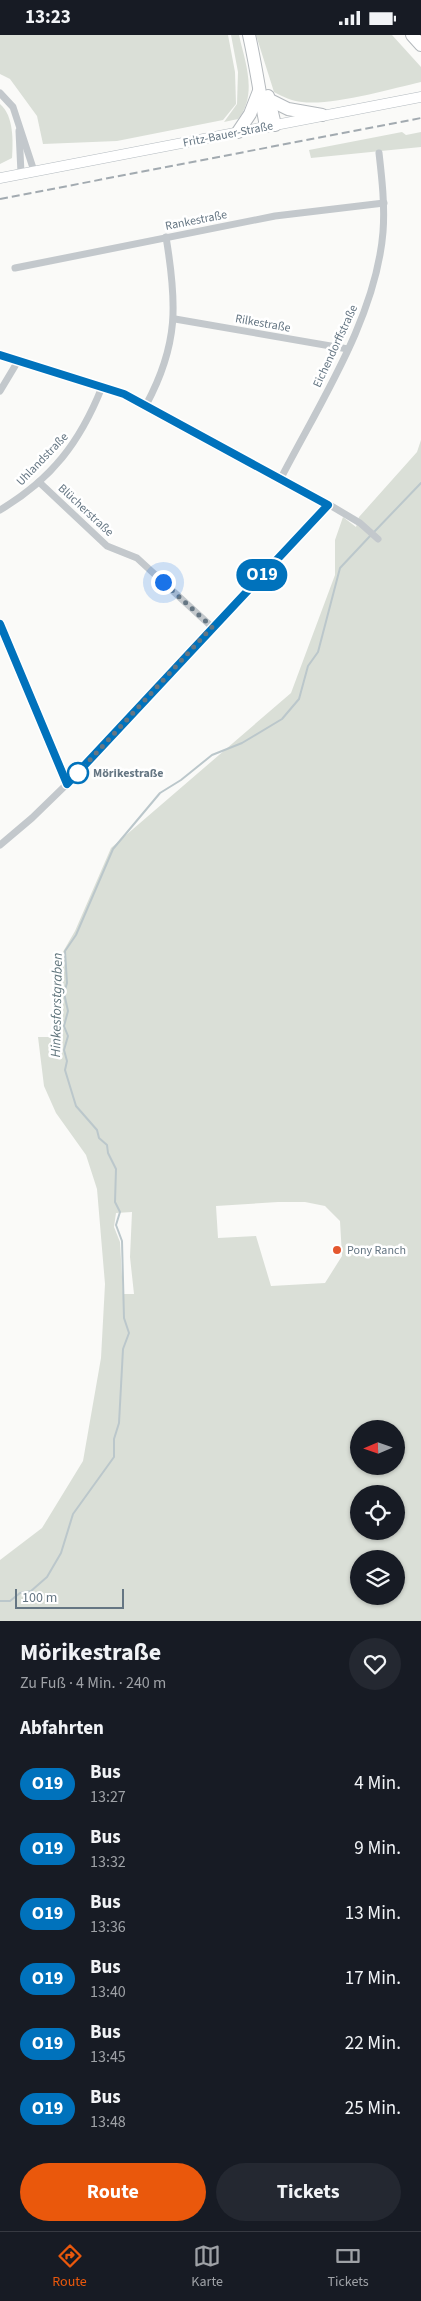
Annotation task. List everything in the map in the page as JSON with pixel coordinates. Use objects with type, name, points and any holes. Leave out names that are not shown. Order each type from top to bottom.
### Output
[{"type":"highway","points":[[249,35],[259,78],[259,91],[271,126]]},
{"type":"highway","points":[[412,35],[421,45]]},
{"type":"highway","points":[[259,78],[270,100],[271,126]]},
{"type":"highway","points":[[238,132],[250,114],[259,91]]},
{"type":"highway","points":[[270,100],[288,109],[322,115]]},
{"type":"main road","name":"Fritz-Bauer-Straße","points":[[0,177],[421,97]]},
{"type":"street","points":[[0,93],[13,107],[34,171]]},
{"type":"street","points":[[19,123],[21,173]]},
{"type":"street","name":"Eichendorffstraße","points":[[280,479],[348,349],[364,314],[375,277],[383,233],[384,203],[379,153]]},
{"type":"street","name":"Rankestraße","points":[[15,268],[275,216],[384,203]]},
{"type":"street","points":[[146,405],[163,368],[175,319],[173,278],[166,237]]},
{"type":"street","name":"Rilkestraße","points":[[175,319],[348,349]]},
{"type":"street","points":[[0,355],[102,387],[146,405],[360,523],[378,539]]},
{"type":"street","points":[[0,391],[18,361]]},
{"type":"street","name":"Uhlandstraße","points":[[0,510],[21,497],[39,482],[67,453],[89,420],[102,387]]},
{"type":"street","name":"Blücherstraße","points":[[39,482],[107,546],[137,558],[212,627]]},
{"type":"street","points":[[0,845],[32,818],[67,784],[328,505]]},
{"type":"street","points":[[0,624],[67,784]]},
{"type":"shaded area","points":[[0,35],[228,35],[235,72],[236,104],[223,120],[117,141],[43,144],[37,116],[10,79],[0,74]]},
{"type":"shaded area","points":[[231,35],[239,35],[247,67],[249,89],[244,109],[238,119],[224,122],[237,104],[238,72]]},
{"type":"shaded area","points":[[256,35],[392,35],[421,67],[421,82],[329,102],[314,103],[291,100],[274,92]]},
{"type":"shaded area","points":[[0,104],[8,115],[12,129],[13,144],[12,158],[0,164]]},
{"type":"shaded area","points":[[402,132],[406,135],[421,132],[421,147],[311,158],[309,150]]},
{"type":"shaded area","points":[[421,440],[421,1621],[0,1621],[0,1560],[42,1528],[83,1461],[101,1358],[105,1284],[97,1189],[86,1155],[56,1113],[44,1086],[38,1037],[60,1037],[63,1014],[60,957],[75,931],[111,848],[291,693],[335,575],[335,540],[343,517],[356,527],[359,517],[417,452]],"holes":[[[305,1202],[325,1206],[340,1221],[342,1256],[325,1283],[271,1286],[256,1236],[218,1238],[216,1206]],[[132,1212],[130,1257],[134,1294],[123,1294],[120,1242],[114,1227],[116,1213]]]},
{"type":"waterway","name":"Hinkesforstgraben","points":[[374,532],[421,483]]},
{"type":"waterway","name":"Hinkesforstgraben","points":[[0,1601],[10,1601],[20,1593],[31,1591],[47,1577],[61,1553],[73,1514],[114,1457],[114,1439],[119,1423],[123,1349],[129,1333],[124,1318],[122,1241],[116,1225],[120,1212],[115,1202],[116,1169],[108,1153],[107,1145],[99,1138],[97,1130],[76,1106],[65,1070],[67,1061],[64,1050],[68,1036],[64,1026],[68,1011],[64,993],[67,983],[65,951],[76,935],[113,849],[160,793],[181,780],[212,755],[242,743],[282,719],[299,699],[308,666],[318,652],[340,568],[371,535]]},
{"type":"railway","points":[[0,199],[421,118]]},
{"type":"bus line","name":"O19","points":[[0,355],[124,394],[328,505],[67,784],[0,624]]},
{"type":"place","name":"Mörikestraße","points":[[78,773]]},
{"type":"place","name":"Pony Ranch","points":[[337,1250]]},
{"type":"route","points":[[78,773],[212,627],[163,582]]}]
